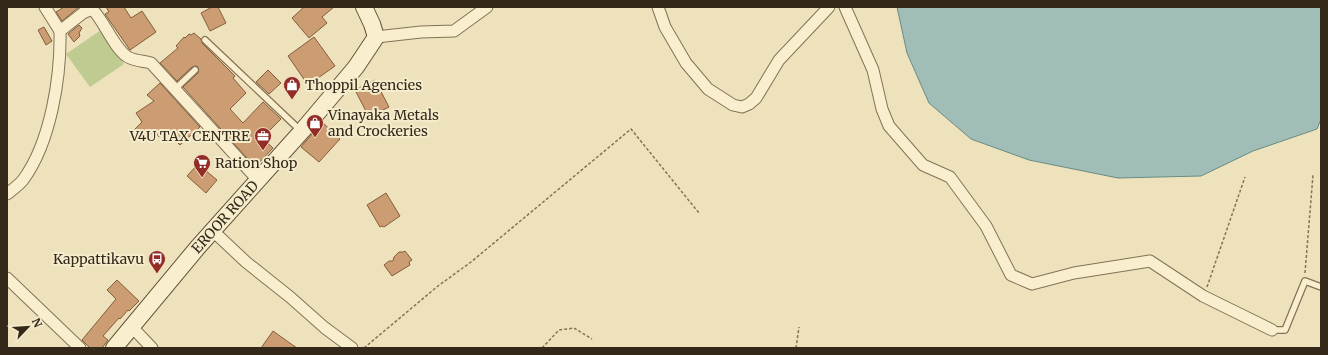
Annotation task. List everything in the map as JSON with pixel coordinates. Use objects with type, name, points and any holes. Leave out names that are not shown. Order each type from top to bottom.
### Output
[{"type":"main road","points":[[364,7],[376,37]]},
{"type":"main road","name":"EROOR ROAD","points":[[114,348],[212,231],[302,131],[356,67],[376,37]]},
{"type":"street","points":[[7,194],[22,180],[46,135],[57,84],[60,31],[45,7]]},
{"type":"street","points":[[376,37],[422,32],[454,31],[487,7]]},
{"type":"street","points":[[658,7],[665,27],[686,63],[695,74],[708,89],[733,105],[742,107],[749,104],[756,98],[779,60],[829,7]]},
{"type":"street","points":[[845,7],[873,70],[882,109],[889,126],[923,165],[950,177],[986,226],[1011,275],[1032,284],[1074,273],[1150,261],[1203,296],[1272,330]]},
{"type":"street","points":[[60,31],[83,13],[92,9],[97,14],[119,49],[128,58],[151,63],[258,180]]},
{"type":"street","points":[[212,231],[246,262],[290,297],[325,328],[352,348]]},
{"type":"street","points":[[7,278],[80,348]]},
{"type":"street","points":[[132,327],[152,348]]},
{"type":"lane","points":[[205,40],[302,131]]},
{"type":"lane","points":[[175,89],[195,70]]},
{"type":"lane","points":[[1272,330],[1285,330],[1305,281],[1321,287]]},
{"type":"path","points":[[364,348],[438,286],[471,262],[631,129],[699,213]]},
{"type":"path","points":[[1305,281],[1313,175]]},
{"type":"path","points":[[1203,296],[1245,177]]},
{"type":"path","points":[[542,348],[558,330],[574,328],[592,339]]},
{"type":"path","points":[[796,348],[798,328]]},
{"type":"green space","points":[[101,30],[124,64],[90,87],[66,54]]},
{"type":"water","points":[[897,7],[1321,7],[1321,119],[1317,129],[1253,151],[1201,176],[1118,178],[1029,160],[971,139],[929,103],[907,53]]},
{"type":"building","points":[[64,7],[79,7],[62,21],[56,12]]},
{"type":"building","points":[[106,7],[124,7],[131,18],[142,11],[156,32],[130,50],[105,14],[109,12]]},
{"type":"building","points":[[212,7],[218,7],[226,23],[210,31],[201,13]]},
{"type":"building","points":[[304,7],[334,7],[322,17],[327,23],[309,38],[292,18]]},
{"type":"building","points":[[79,25],[82,28],[79,33],[80,36],[74,42],[68,34]]},
{"type":"building","points":[[44,27],[52,41],[46,45],[38,30]]},
{"type":"building","points":[[194,33],[235,76],[233,78],[246,93],[230,109],[243,123],[263,102],[281,119],[262,138],[273,148],[255,167],[183,87],[198,73],[198,67],[192,67],[177,81],[160,63],[178,48],[176,46],[184,37],[185,38],[189,34],[191,35]]},
{"type":"building","points":[[314,37],[335,66],[308,85],[288,56]]},
{"type":"building","points":[[268,70],[281,83],[269,94],[256,82]]},
{"type":"building","points":[[375,80],[389,107],[369,117],[355,90]]},
{"type":"building","points":[[160,83],[200,127],[180,145],[166,131],[159,137],[154,130],[145,140],[134,130],[142,122],[136,113],[154,101],[147,95]]},
{"type":"building","points":[[322,122],[340,139],[319,162],[301,147]]},
{"type":"building","name":"Ration Shop","points":[[198,164],[217,180],[206,193],[187,176]]},
{"type":"building","points":[[386,193],[400,216],[384,227],[380,227],[367,205]]},
{"type":"building","points":[[405,251],[412,260],[409,262],[410,265],[392,276],[384,265],[389,261],[393,261],[394,257],[399,252]]},
{"type":"building","points":[[117,280],[139,301],[120,319],[119,318],[103,336],[108,340],[102,348],[90,348],[82,340],[116,299],[107,290]]},
{"type":"building","points":[[273,331],[287,341],[297,348],[261,348]]},
{"type":"place","name":"Thoppil Agencies","points":[[292,100]]},
{"type":"place","name":"Vinayaka Metals and Crockeries","points":[[315,138]]},
{"type":"place","name":"V4U TAX CENTRE","points":[[263,151]]},
{"type":"place","name":"Ration Shop","points":[[202,178]]},
{"type":"place","name":"Kappattikavu","points":[[157,274]]}]
